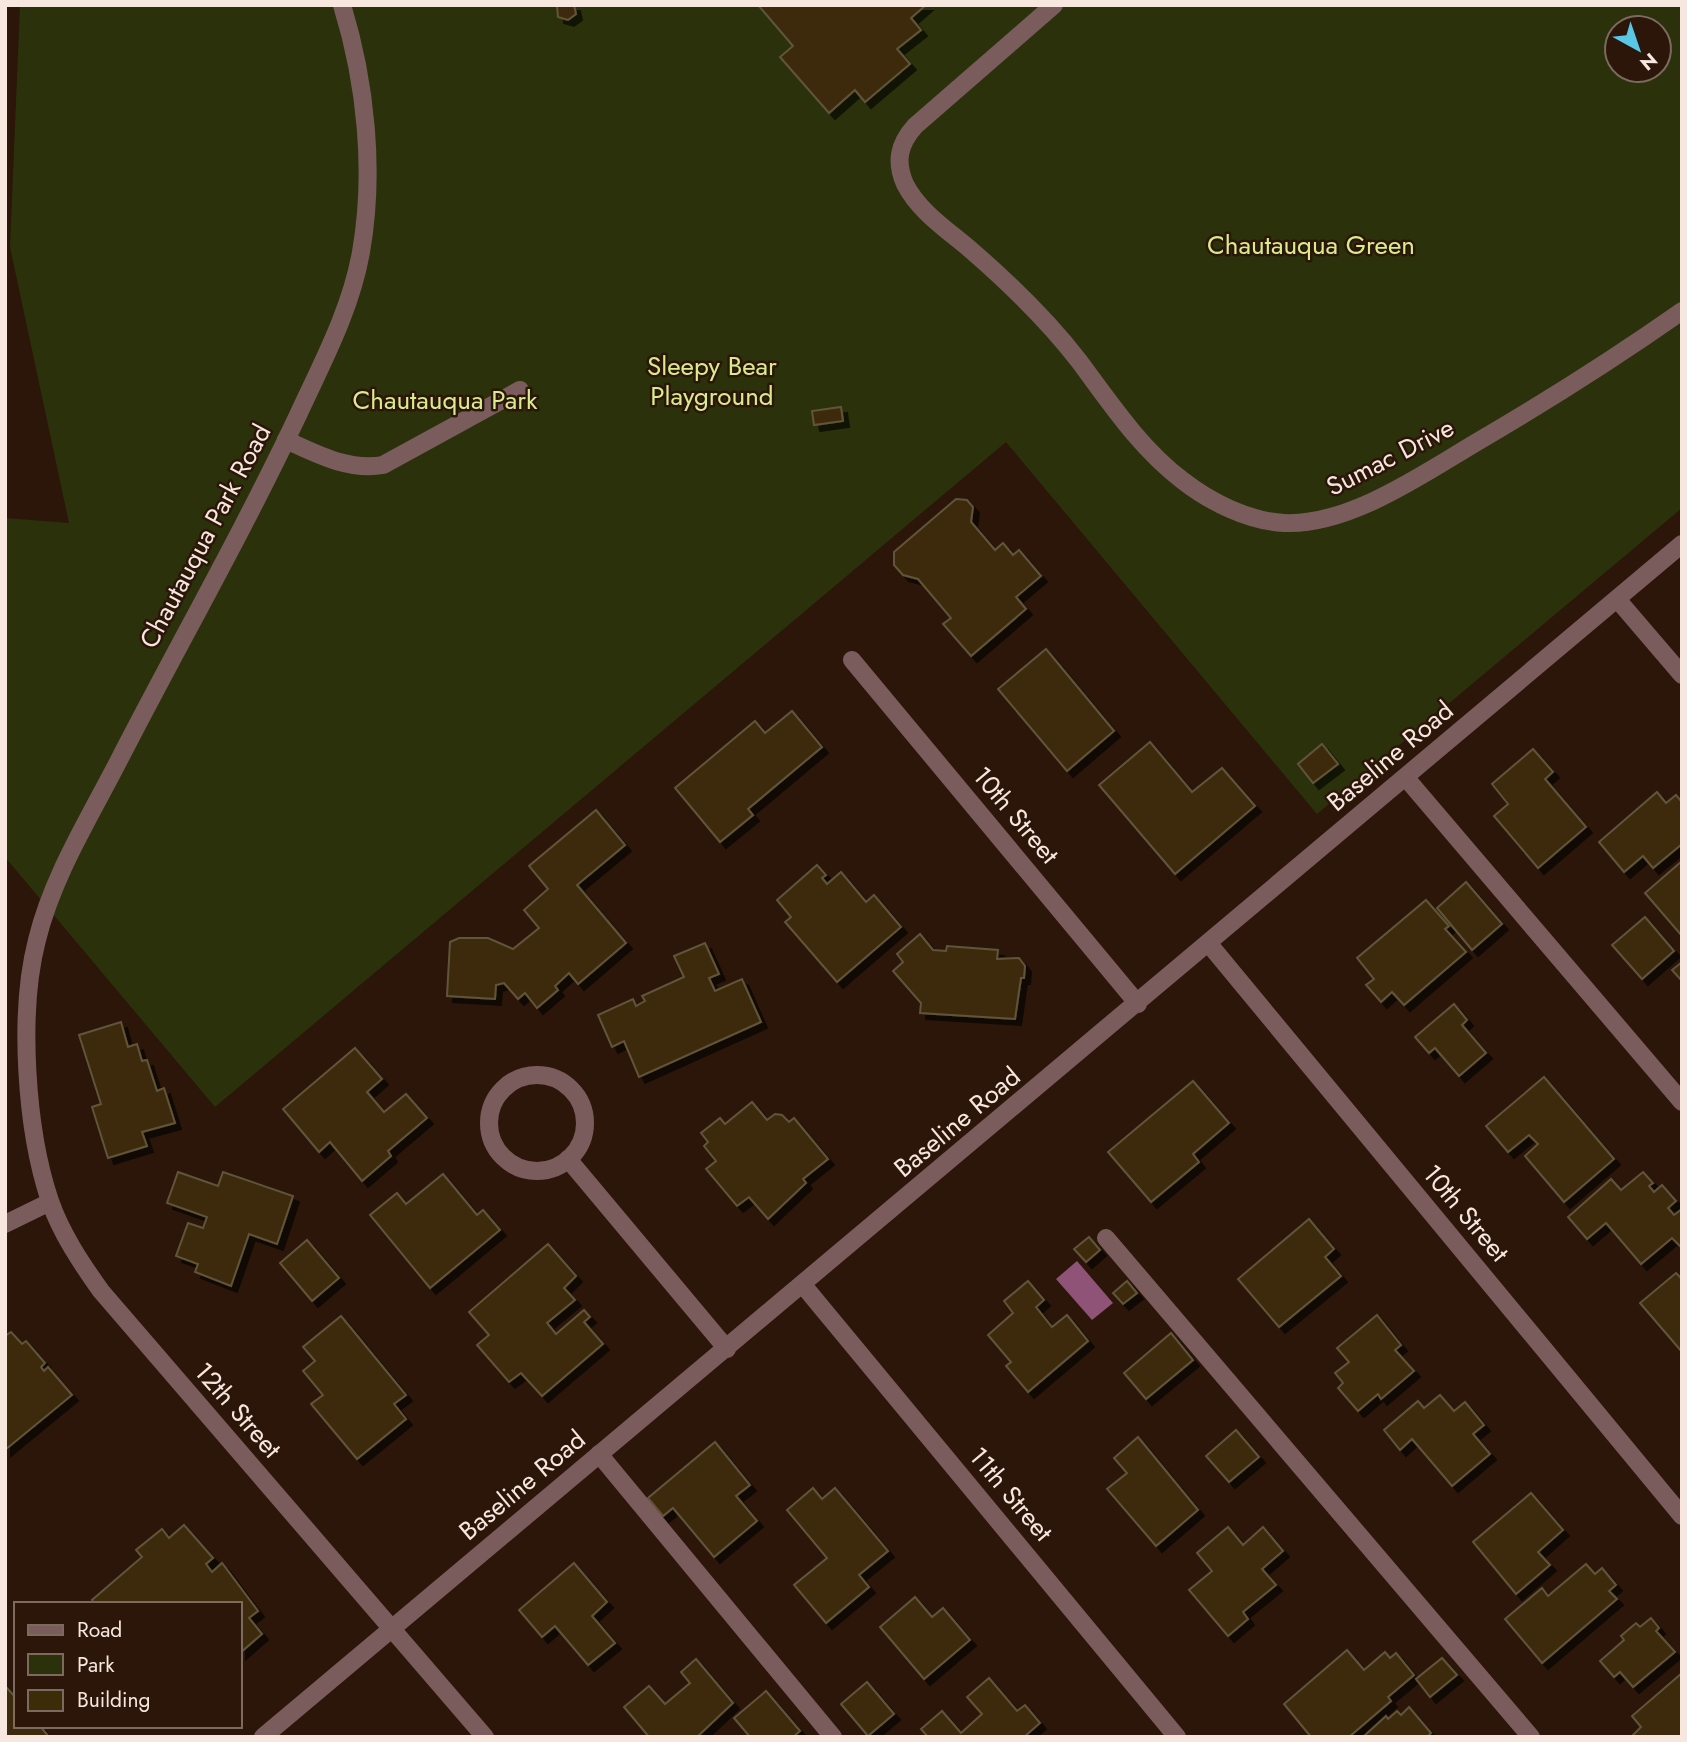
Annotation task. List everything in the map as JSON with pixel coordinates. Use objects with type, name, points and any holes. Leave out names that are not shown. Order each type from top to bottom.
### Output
[{"type":"street","name":"Chautauqua Park Road","points":[[27,1078],[32,967],[47,908],[106,785],[286,440],[343,315],[361,253],[366,188],[364,123],[358,67],[342,5]]},
{"type":"street","name":"Sumac Drive","points":[[1054,5],[915,126],[902,142],[899,151],[901,173],[920,204],[985,262],[1048,324],[1130,430],[1165,466],[1192,487],[1231,508],[1283,523],[1318,520],[1339,514],[1408,482],[1583,379],[1682,311]]},
{"type":"street","points":[[286,440],[342,463],[364,467],[383,465],[520,390]]},
{"type":"street","name":"Baseline Road","points":[[263,1737],[1682,544]]},
{"type":"street","points":[[1617,598],[1682,675]]},
{"type":"street","name":"10th Street","points":[[852,660],[1138,1004]]},
{"type":"street","points":[[1406,778],[1682,1102]]},
{"type":"street","name":"10th Street","points":[[1209,944],[1682,1516]]},
{"type":"street","points":[[537,1075],[554,1078],[568,1087],[579,1099],[584,1114],[584,1131],[579,1146],[568,1160],[541,1171],[518,1167],[499,1154],[492,1140],[490,1110],[497,1096],[508,1085],[521,1078],[537,1075]]},
{"type":"street","name":"12th Street","points":[[27,1078],[36,1147],[50,1202],[70,1244],[101,1291],[394,1628],[485,1737]]},
{"type":"street","points":[[568,1160],[727,1349]]},
{"type":"street","points":[[5,1224],[50,1202]]},
{"type":"street","points":[[1106,1238],[1531,1737]]},
{"type":"street","name":"11th Street","points":[[803,1285],[1177,1737]]},
{"type":"street","points":[[599,1454],[834,1737]]},
{"type":"green space","name":"Chautauqua Park","points":[[20,5],[1682,5],[1682,508],[1317,814],[1006,442],[215,1107],[5,857],[5,518],[69,523],[10,247]]},
{"type":"shaded area","points":[[1077,1261],[1113,1303],[1092,1320],[1056,1279]]},
{"type":"building","points":[[557,5],[574,5],[576,14],[568,20],[558,17]]},
{"type":"building","points":[[758,5],[926,5],[911,18],[921,30],[897,49],[910,64],[865,102],[855,90],[829,113],[780,57],[793,46]]},
{"type":"building","points":[[841,407],[843,421],[814,425],[812,411]]},
{"type":"building","points":[[956,499],[967,500],[973,507],[971,522],[995,550],[1003,543],[1013,555],[1019,550],[1041,576],[1016,597],[1026,609],[971,656],[943,624],[951,618],[918,579],[903,575],[894,565],[894,552]]},
{"type":"building","points":[[1046,649],[1114,731],[1067,771],[998,689]]},
{"type":"building","points":[[792,711],[822,747],[748,809],[753,815],[720,842],[675,788],[755,721],[765,733]]},
{"type":"building","points":[[1150,742],[1192,792],[1222,768],[1255,806],[1175,874],[1099,785]]},
{"type":"building","points":[[1322,744],[1338,764],[1313,783],[1298,764]]},
{"type":"building","points":[[1533,749],[1553,772],[1545,779],[1586,827],[1538,868],[1494,816],[1508,804],[1492,784]]},
{"type":"building","points":[[1657,792],[1666,803],[1676,795],[1682,802],[1682,844],[1653,868],[1643,856],[1624,872],[1599,842]]},
{"type":"building","points":[[596,810],[625,845],[577,885],[626,943],[578,984],[569,973],[555,986],[558,990],[537,1008],[525,993],[518,999],[504,983],[496,985],[495,999],[447,996],[450,942],[459,938],[488,938],[513,949],[539,928],[524,910],[548,889],[529,866]]},
{"type":"building","points":[[1682,861],[1682,936],[1645,893]]},
{"type":"building","points":[[817,865],[826,875],[822,878],[827,884],[841,872],[866,902],[874,895],[901,927],[837,982],[785,922],[791,917],[777,900]]},
{"type":"building","points":[[1466,882],[1502,924],[1472,950],[1437,908]]},
{"type":"building","points":[[1426,900],[1449,926],[1445,929],[1466,952],[1404,1005],[1392,992],[1381,1002],[1366,985],[1374,979],[1357,958]]},
{"type":"building","points":[[1645,917],[1674,951],[1642,979],[1612,945]]},
{"type":"building","points":[[920,934],[933,950],[946,951],[947,946],[998,950],[997,959],[1019,958],[1025,966],[1015,1019],[920,1013],[921,1003],[893,971],[903,962],[897,954]]},
{"type":"building","points":[[705,943],[719,974],[709,978],[715,991],[742,979],[761,1022],[639,1077],[624,1041],[612,1047],[598,1015],[633,999],[636,1006],[645,1001],[642,996],[684,977],[674,956]]},
{"type":"building","points":[[1682,962],[1682,981],[1672,970]]},
{"type":"building","points":[[1454,1004],[1467,1020],[1462,1025],[1486,1053],[1459,1076],[1435,1048],[1429,1053],[1415,1037]]},
{"type":"building","points":[[121,1022],[128,1047],[137,1044],[142,1061],[147,1060],[157,1091],[164,1088],[175,1123],[142,1132],[147,1146],[108,1158],[92,1107],[101,1104],[79,1035]]},
{"type":"building","points":[[355,1048],[382,1079],[367,1092],[384,1112],[406,1094],[427,1118],[388,1151],[391,1156],[362,1181],[330,1142],[319,1152],[283,1109]]},
{"type":"building","points":[[1544,1077],[1614,1159],[1564,1202],[1525,1156],[1538,1144],[1529,1135],[1508,1152],[1486,1126]]},
{"type":"building","points":[[1193,1081],[1229,1123],[1193,1154],[1199,1162],[1151,1202],[1108,1152]]},
{"type":"building","points":[[752,1102],[767,1120],[775,1114],[782,1115],[789,1122],[794,1118],[828,1159],[803,1179],[806,1183],[768,1219],[749,1197],[737,1206],[706,1169],[716,1161],[704,1146],[708,1142],[701,1133],[720,1118],[725,1124]]},
{"type":"building","points":[[178,1172],[218,1186],[223,1172],[293,1196],[277,1244],[249,1234],[231,1286],[195,1272],[198,1264],[176,1256],[188,1223],[203,1228],[207,1217],[167,1203]]},
{"type":"building","points":[[1643,1172],[1653,1183],[1649,1186],[1654,1192],[1662,1185],[1676,1201],[1668,1208],[1674,1215],[1682,1209],[1682,1248],[1672,1238],[1641,1264],[1606,1223],[1587,1239],[1568,1217],[1611,1179],[1621,1190]]},
{"type":"building","points":[[443,1174],[477,1215],[483,1210],[500,1230],[430,1288],[370,1215],[397,1193],[406,1204]]},
{"type":"building","points":[[1309,1219],[1334,1249],[1325,1257],[1341,1276],[1279,1327],[1238,1279]]},
{"type":"building","points":[[1089,1237],[1100,1250],[1086,1262],[1074,1249]]},
{"type":"building","points":[[307,1240],[339,1278],[312,1301],[280,1263]]},
{"type":"building","points":[[548,1244],[576,1276],[564,1288],[575,1300],[547,1323],[556,1334],[584,1310],[590,1317],[584,1322],[603,1344],[542,1396],[521,1373],[509,1382],[477,1345],[489,1335],[469,1312]]},
{"type":"building","points":[[1676,1273],[1682,1279],[1682,1352],[1640,1303]]},
{"type":"building","points":[[1028,1281],[1044,1300],[1036,1307],[1052,1327],[1067,1315],[1088,1341],[1028,1392],[1006,1366],[1011,1362],[988,1335],[1013,1313],[1004,1301]]},
{"type":"building","points":[[1127,1281],[1137,1293],[1123,1304],[1113,1293]]},
{"type":"building","points":[[1377,1315],[1401,1345],[1395,1350],[1414,1371],[1381,1399],[1378,1394],[1358,1411],[1338,1388],[1343,1383],[1335,1373],[1349,1362],[1337,1348]]},
{"type":"building","points":[[341,1316],[406,1395],[394,1404],[406,1419],[357,1459],[311,1404],[323,1395],[303,1371],[315,1361],[303,1347]]},
{"type":"building","points":[[11,1332],[22,1344],[26,1341],[45,1363],[41,1367],[44,1371],[48,1367],[72,1395],[5,1450],[5,1336]]},
{"type":"building","points":[[1171,1333],[1193,1360],[1146,1399],[1124,1373]]},
{"type":"building","points":[[1440,1395],[1454,1411],[1465,1402],[1484,1425],[1473,1434],[1490,1454],[1452,1486],[1412,1439],[1400,1450],[1384,1430],[1418,1401],[1424,1408]]},
{"type":"building","points":[[1236,1430],[1259,1457],[1229,1482],[1206,1456]]},
{"type":"building","points":[[1138,1437],[1198,1510],[1156,1546],[1107,1489],[1127,1473],[1114,1458]]},
{"type":"building","points":[[715,1442],[750,1485],[736,1496],[757,1521],[714,1557],[673,1508],[663,1516],[648,1498]]},
{"type":"building","points":[[813,1488],[822,1499],[835,1488],[888,1551],[859,1575],[869,1587],[826,1623],[794,1585],[827,1558],[787,1510]]},
{"type":"building","points":[[1531,1493],[1563,1530],[1538,1552],[1550,1565],[1516,1594],[1473,1542]]},
{"type":"building","points":[[184,1525],[213,1558],[206,1564],[212,1572],[222,1563],[258,1611],[249,1618],[262,1634],[242,1651],[242,1602],[92,1600],[142,1557],[136,1550],[162,1529],[169,1538]]},
{"type":"building","points":[[1228,1527],[1243,1545],[1263,1527],[1283,1551],[1262,1569],[1276,1585],[1243,1612],[1248,1619],[1228,1636],[1189,1590],[1212,1571],[1197,1553]]},
{"type":"building","points":[[574,1563],[607,1602],[592,1616],[615,1643],[588,1665],[555,1626],[542,1637],[519,1610]]},
{"type":"building","points":[[1586,1564],[1595,1574],[1602,1568],[1616,1585],[1609,1591],[1617,1599],[1542,1663],[1505,1619],[1542,1588],[1548,1596]]},
{"type":"building","points":[[915,1597],[932,1617],[943,1608],[970,1640],[924,1679],[880,1627]]},
{"type":"building","points":[[1651,1618],[1659,1628],[1656,1631],[1675,1652],[1633,1687],[1620,1672],[1614,1677],[1600,1661],[1624,1640],[1621,1636],[1636,1623],[1640,1627]]},
{"type":"building","points":[[1347,1650],[1364,1670],[1385,1652],[1390,1658],[1396,1653],[1414,1675],[1388,1697],[1391,1701],[1349,1737],[1311,1737],[1284,1704]]},
{"type":"building","points":[[1442,1658],[1457,1675],[1430,1697],[1416,1679]]},
{"type":"building","points":[[696,1659],[733,1703],[697,1737],[649,1737],[624,1707],[649,1686],[665,1704],[690,1683],[681,1672]]},
{"type":"building","points":[[1682,1673],[1682,1737],[1631,1737],[1641,1727],[1632,1716]]},
{"type":"building","points":[[989,1678],[1017,1711],[1025,1705],[1040,1723],[1024,1737],[928,1737],[921,1729],[942,1711],[961,1733],[982,1714],[967,1697]]},
{"type":"building","points":[[867,1682],[894,1714],[868,1736],[841,1704]]},
{"type":"building","points":[[6,1687],[14,1696],[14,1728],[42,1728],[49,1737],[5,1737]]},
{"type":"building","points":[[766,1691],[800,1731],[793,1737],[750,1737],[734,1718]]},
{"type":"building","points":[[1409,1707],[1431,1733],[1427,1737],[1363,1737],[1386,1716],[1388,1719],[1397,1711],[1401,1715]]},
{"type":"park label","name":"Chautauqua Green","points":[[1311,245]]},
{"type":"park label","name":"Sleepy Bear Playground","points":[[712,381]]}]
